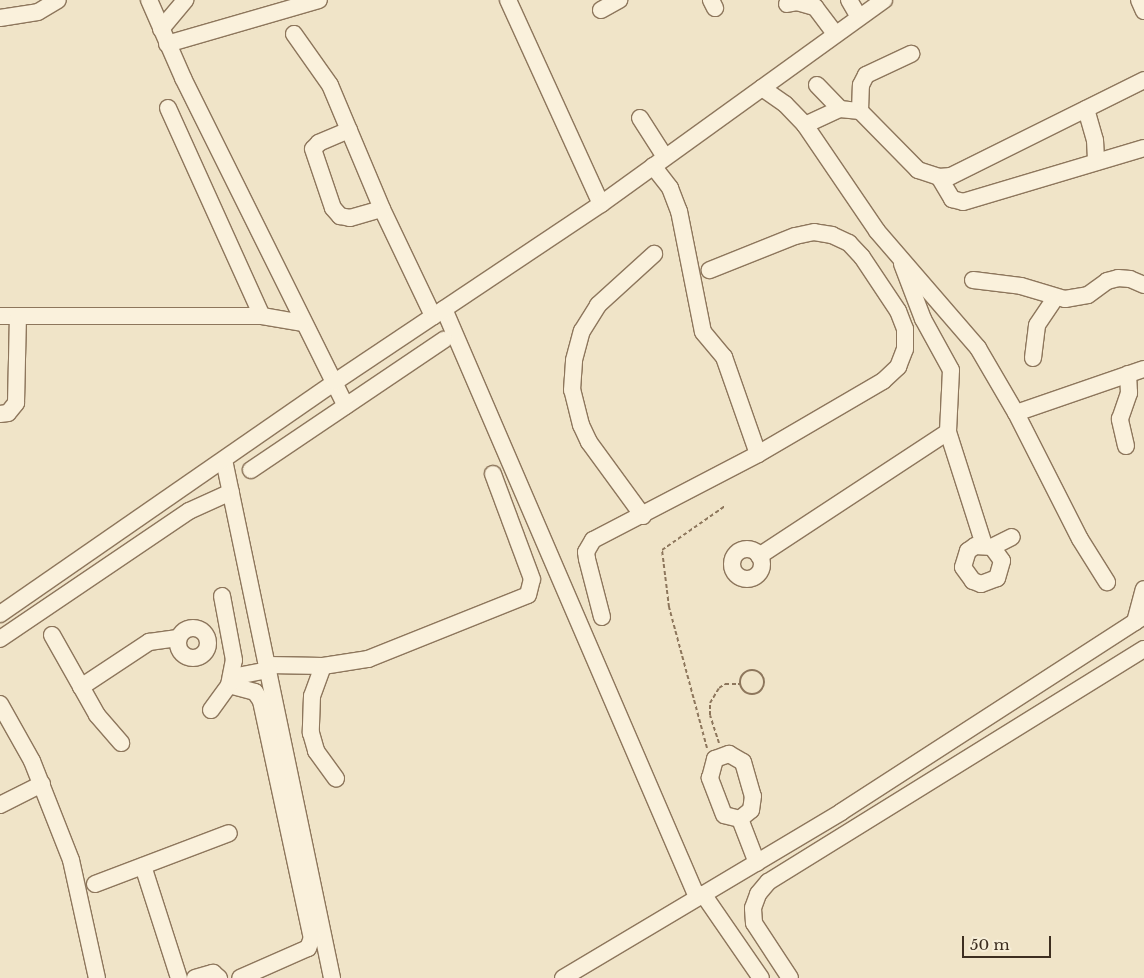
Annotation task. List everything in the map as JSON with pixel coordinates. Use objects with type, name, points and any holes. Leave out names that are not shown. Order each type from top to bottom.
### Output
[{"type":"street","points":[[0,18],[38,12],[58,0]]},
{"type":"street","points":[[148,0],[303,323],[346,406]]},
{"type":"street","points":[[164,36],[185,0]]},
{"type":"street","points":[[164,36],[319,0]]},
{"type":"street","points":[[508,0],[601,204]]},
{"type":"street","points":[[601,10],[619,0]]},
{"type":"street","points":[[849,0],[859,17]]},
{"type":"street","points":[[0,614],[335,382],[601,204],[883,0]]},
{"type":"street","points":[[1139,0],[1144,11]]},
{"type":"street","points":[[787,4],[797,2],[815,7],[835,34]]},
{"type":"street","points":[[294,34],[309,59],[327,79],[382,209],[438,313],[700,896],[761,978]]},
{"type":"street","points":[[860,111],[861,85],[866,74],[911,54]]},
{"type":"street","points":[[805,125],[840,109],[860,111],[868,116],[909,163],[923,172],[939,177],[962,173],[1144,80]]},
{"type":"street","points":[[818,85],[840,109]]},
{"type":"street","points":[[762,88],[786,104],[805,125],[857,203],[900,257],[978,348],[1016,413],[1065,512],[1106,582]]},
{"type":"street","points":[[168,108],[262,316]]},
{"type":"street","points":[[1086,109],[1095,140],[1096,162]]},
{"type":"street","points":[[640,118],[679,211],[703,332],[724,357],[758,454]]},
{"type":"street","points":[[349,130],[319,143],[313,149],[333,208],[340,216],[350,218],[382,209]]},
{"type":"street","points":[[939,177],[952,199],[963,202],[1144,148]]},
{"type":"street","points":[[602,618],[587,559],[589,546],[758,454],[883,381],[898,367],[905,349],[905,329],[898,310],[862,257],[849,243],[832,235],[814,232],[795,236],[710,270]]},
{"type":"street","points":[[643,516],[589,442],[581,425],[572,390],[573,368],[582,331],[598,305],[654,254]]},
{"type":"street","points":[[900,257],[927,328],[951,370],[948,432],[988,546],[1012,537]]},
{"type":"street","points":[[973,280],[1021,286],[1055,298],[1077,299],[1118,278],[1130,278],[1144,285]]},
{"type":"street","points":[[1033,358],[1037,326],[1055,298]]},
{"type":"street","points":[[927,328],[950,315]]},
{"type":"street","points":[[0,316],[18,318],[262,316],[303,323]]},
{"type":"street","points":[[0,414],[8,413],[16,403],[18,318]]},
{"type":"street","points":[[251,470],[444,340]]},
{"type":"street","points":[[1016,413],[1144,369]]},
{"type":"street","points":[[1126,446],[1120,419],[1129,393],[1128,374]]},
{"type":"street","points":[[759,556],[948,432]]},
{"type":"street","points":[[224,460],[332,978]]},
{"type":"street","points":[[231,681],[268,668],[323,666],[368,659],[528,595],[532,580],[493,474]]},
{"type":"street","points":[[0,639],[189,511],[231,492]]},
{"type":"street","points":[[790,978],[761,937],[754,923],[753,908],[758,894],[768,882],[1144,650],[1136,621],[1144,588]]},
{"type":"street","points":[[211,710],[231,681],[234,660],[222,596]]},
{"type":"street","points":[[563,978],[803,835],[1136,621]]},
{"type":"street","points":[[81,687],[149,642],[178,638],[190,628],[200,629],[207,637],[205,652],[190,658],[178,648],[178,638]]},
{"type":"street","points":[[207,637],[230,633]]},
{"type":"street","points":[[52,635],[97,715],[121,744]]},
{"type":"street","points":[[323,666],[312,696],[310,733],[316,751],[336,779]]},
{"type":"street","points":[[231,681],[254,692],[261,701],[312,938],[308,948],[240,978]]},
{"type":"street","points":[[0,704],[42,784],[71,860],[97,978]]},
{"type":"street","points":[[737,757],[746,770],[753,803],[746,816],[740,819],[724,815],[720,809],[710,778],[716,760],[737,757]]},
{"type":"street","points":[[0,805],[42,784]]},
{"type":"street","points":[[740,819],[756,863]]},
{"type":"street","points":[[95,884],[230,833]]},
{"type":"street","points":[[803,835],[814,852]]},
{"type":"street","points":[[143,866],[179,978]]},
{"type":"street","points":[[195,978],[213,973],[219,978]]},
{"type":"path","points":[[716,760],[668,602],[662,550],[725,506]]},
{"type":"path","points":[[751,670],[760,673],[764,681],[761,690],[753,694],[744,692],[740,684],[743,675],[751,670]]},
{"type":"path","points":[[716,760],[710,703],[719,688],[725,684],[740,684]]}]
